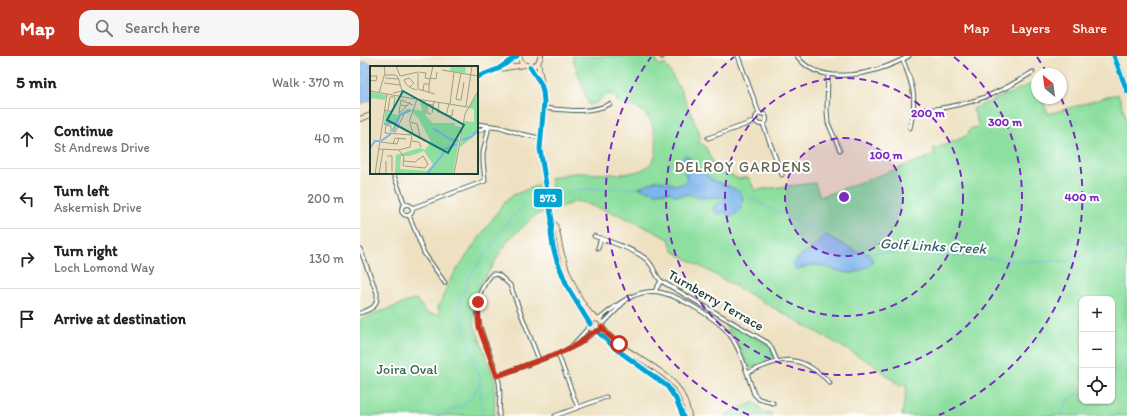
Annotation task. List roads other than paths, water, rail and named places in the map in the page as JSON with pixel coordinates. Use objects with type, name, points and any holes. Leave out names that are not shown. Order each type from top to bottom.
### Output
[{"type":"highway","points":[[1114,56],[1127,91]]},
{"type":"street","points":[[478,77],[498,69],[518,56],[542,84]]},
{"type":"street","points":[[738,56],[760,113],[764,114],[766,117],[763,124]]},
{"type":"street","points":[[797,56],[801,62],[808,67],[828,74],[860,74],[903,60],[909,56]]},
{"type":"street","points":[[498,69],[536,65],[541,58]]},
{"type":"street","points":[[541,58],[544,96],[540,149],[552,220],[551,227],[554,249],[561,271],[571,294],[592,330],[596,331],[616,349],[667,386],[676,399],[683,416]]},
{"type":"street","points":[[903,60],[913,88],[914,111],[910,128]]},
{"type":"street","points":[[914,111],[955,106],[979,99],[1001,90],[1031,73]]},
{"type":"street","points":[[828,74],[828,122],[840,150]]},
{"type":"street","points":[[543,108],[570,111],[600,108],[610,104]]},
{"type":"street","points":[[756,121],[756,116],[760,113]]},
{"type":"street","points":[[360,119],[370,115]]},
{"type":"street","points":[[756,121],[759,124],[763,124]]},
{"type":"street","points":[[708,138],[756,121]]},
{"type":"street","points":[[478,124],[500,127],[540,138]]},
{"type":"street","points":[[763,124],[782,175]]},
{"type":"street","points":[[478,131],[489,126]]},
{"type":"street","points":[[412,208],[485,181],[483,161],[489,126]]},
{"type":"street","points":[[393,174],[405,205]]},
{"type":"street","points":[[405,205],[410,205],[412,208]]},
{"type":"street","points":[[405,205],[402,208],[402,212],[409,215]]},
{"type":"street","points":[[409,215],[412,212],[412,208]]},
{"type":"street","points":[[409,215],[424,254],[445,283]]},
{"type":"street","points":[[552,220],[556,226],[560,248],[567,270],[590,315],[601,322],[607,334],[619,344],[671,381],[682,397],[690,416]]},
{"type":"street","name":"Turnberry Terrace","points":[[594,236],[643,257],[650,264],[661,281],[768,343],[777,361]]},
{"type":"street","points":[[598,248],[601,238]]},
{"type":"street","points":[[360,249],[377,293],[377,299],[376,304],[371,309],[360,313]]},
{"type":"street","points":[[499,416],[500,389],[497,376],[481,332],[478,317],[478,302],[480,294],[489,277],[494,274],[499,275],[510,284],[539,360]]},
{"type":"street","points":[[655,291],[661,281]]},
{"type":"street","points":[[570,348],[592,321],[626,300],[641,293],[655,291],[672,296],[722,326],[734,341],[754,394],[759,399],[773,403]]},
{"type":"street","points":[[497,376],[558,354],[580,343],[596,331],[600,330],[626,300]]},
{"type":"street","points":[[558,354],[578,408]]},
{"type":"street","points":[[747,373],[777,361],[796,361],[821,374],[830,383]]},
{"type":"street","points":[[555,416],[606,397]]},
{"type":"water","points":[[363,62],[367,62],[373,66],[370,66],[370,100],[360,104],[360,89],[363,81],[360,69]]},
{"type":"water","points":[[685,155],[691,159],[701,171],[714,181],[740,192],[743,201],[742,207],[737,213],[730,217],[725,212],[719,214],[715,212],[714,206],[719,202],[724,202],[725,199],[723,197],[698,198],[689,194],[676,196],[669,192],[657,193],[638,188],[657,180],[677,185],[685,183],[687,178],[681,163]]},
{"type":"water","points":[[826,235],[857,252],[868,253],[871,257],[872,264],[853,273],[842,272],[817,265],[810,265],[796,270],[793,264],[802,254],[810,250]]},
{"type":"waterway","name":"Golf Links Creek","points":[[554,195],[581,189],[638,188]]},
{"type":"waterway","points":[[482,416],[480,379],[459,313],[461,297],[470,276],[510,219],[525,205],[543,198]]},
{"type":"waterway","name":"Golf Links Creek","points":[[749,198],[826,236]]},
{"type":"waterway","name":"Golf Links Creek","points":[[857,252],[929,254],[1032,262],[1067,261],[1127,246]]},
{"type":"waterway","points":[[1115,374],[1127,352]]},
{"type":"waterway","points":[[435,416],[463,405],[473,396],[479,382]]},
{"type":"waterway","points":[[1063,416],[1066,403],[1079,394]]},
{"type":"district","name":"DELROY GARDENS","points":[[743,167]]},
{"type":"park label","name":"Joira Oval","points":[[407,369]]}]
